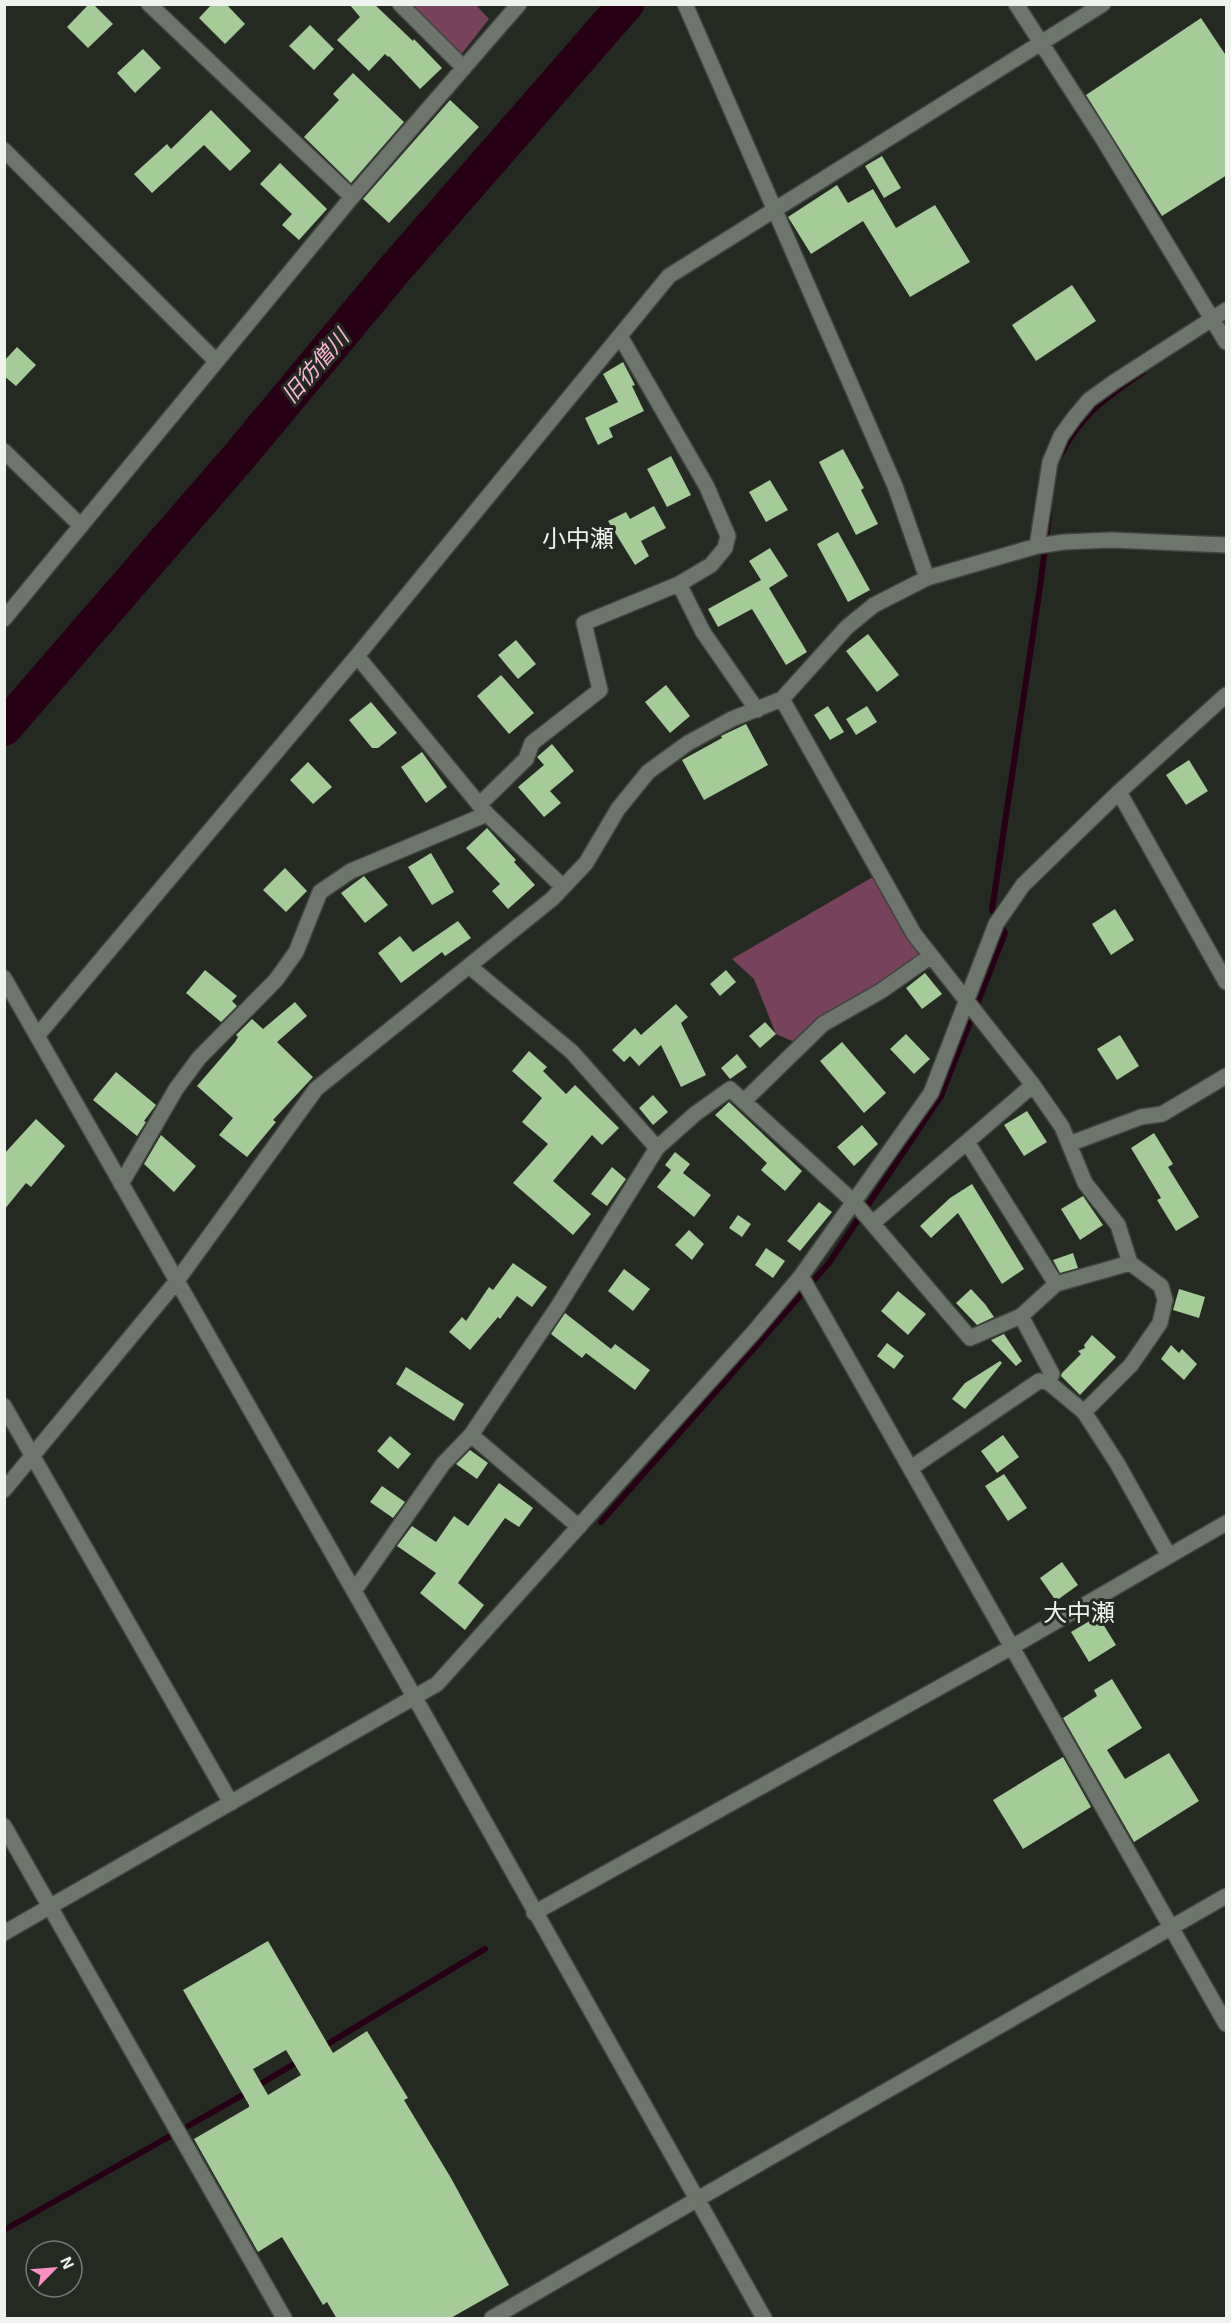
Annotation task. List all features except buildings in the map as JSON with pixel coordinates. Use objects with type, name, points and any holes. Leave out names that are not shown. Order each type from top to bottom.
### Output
[{"type":"street","points":[[149,4],[352,197]]},
{"type":"street","points":[[400,4],[464,68]]},
{"type":"street","points":[[4,619],[352,197],[519,4]]},
{"type":"street","points":[[685,4],[895,486],[927,578]]},
{"type":"street","points":[[1016,4],[1040,45],[1103,139],[1227,342]]},
{"type":"street","points":[[37,1036],[357,656],[669,276],[1102,4]]},
{"type":"street","points":[[4,150],[216,361]]},
{"type":"street","points":[[1036,546],[1050,462],[1062,436],[1074,418],[1089,400],[1114,382],[1227,310]]},
{"type":"street","points":[[121,1184],[176,1089],[199,1058],[276,980],[296,952],[320,892],[351,871],[483,809],[526,759],[532,743],[600,690],[584,623],[679,584],[711,565],[725,548],[728,536],[707,487],[620,336]]},
{"type":"street","points":[[4,451],[81,526]]},
{"type":"street","points":[[4,1491],[176,1282],[316,1089],[552,899],[586,863],[618,809],[648,772],[688,742],[732,719],[782,699],[847,627],[874,605],[927,578],[1036,546],[1064,542],[1111,540],[1227,545]]},
{"type":"street","points":[[679,584],[704,632],[757,710]]},
{"type":"street","points":[[357,656],[483,809],[563,887]]},
{"type":"street","points":[[4,1933],[437,1684],[788,1295],[931,1093],[996,924],[1023,885],[1119,792],[1227,694]]},
{"type":"street","points":[[782,699],[914,934],[1033,1085],[1062,1127],[1084,1183],[1118,1225],[1130,1263],[1161,1286],[1165,1300],[1160,1323],[1131,1365],[1084,1412]]},
{"type":"street","points":[[1119,792],[1227,982]]},
{"type":"street","points":[[744,1101],[823,1024],[881,991],[925,958],[931,956]]},
{"type":"street","points":[[469,966],[572,1052],[657,1148]]},
{"type":"street","points":[[4,978],[415,1698],[764,2319]]},
{"type":"street","points":[[1069,1144],[1141,1117],[1162,1114],[1227,1076]]},
{"type":"street","points":[[874,1222],[1033,1085]]},
{"type":"street","points":[[354,1591],[443,1464],[471,1435],[557,1308],[657,1148],[687,1120],[730,1089],[874,1222],[970,1338],[1021,1316],[1056,1284],[1130,1263]]},
{"type":"street","points":[[967,1142],[1056,1284]]},
{"type":"street","points":[[801,1276],[1227,2024]]},
{"type":"street","points":[[1021,1316],[1052,1374],[1048,1382]]},
{"type":"street","points":[[911,1468],[1039,1381],[1048,1382],[1084,1412],[1117,1463],[1169,1556]]},
{"type":"street","points":[[4,1406],[231,1803]]},
{"type":"street","points":[[471,1435],[579,1527]]},
{"type":"street","points":[[534,1913],[1012,1647],[1227,1523]]},
{"type":"street","points":[[4,1826],[284,2319]]},
{"type":"street","points":[[492,2319],[1227,1896]]},
{"type":"shaded area","points":[[408,5],[476,5],[489,19],[456,61]]},
{"type":"shaded area","points":[[878,874],[925,958],[801,1045],[776,1034],[754,979],[732,959]]},
{"type":"waterway","name":"旧彷僧川","points":[[4,728],[237,459],[395,269],[626,4]]},
{"type":"waterway","points":[[1061,454],[1086,417],[1143,372]]},
{"type":"waterway","points":[[601,1522],[829,1263],[941,1096],[1005,933],[992,910],[1049,514]]},
{"type":"waterway","points":[[321,2048],[485,1949]]},
{"type":"waterway","points":[[257,2086],[299,2061]]},
{"type":"waterway","points":[[4,2230],[248,2092]]},
{"type":"district","name":"小中瀬","points":[[578,539]]},
{"type":"district","name":"大中瀬","points":[[1079,1613]]}]
